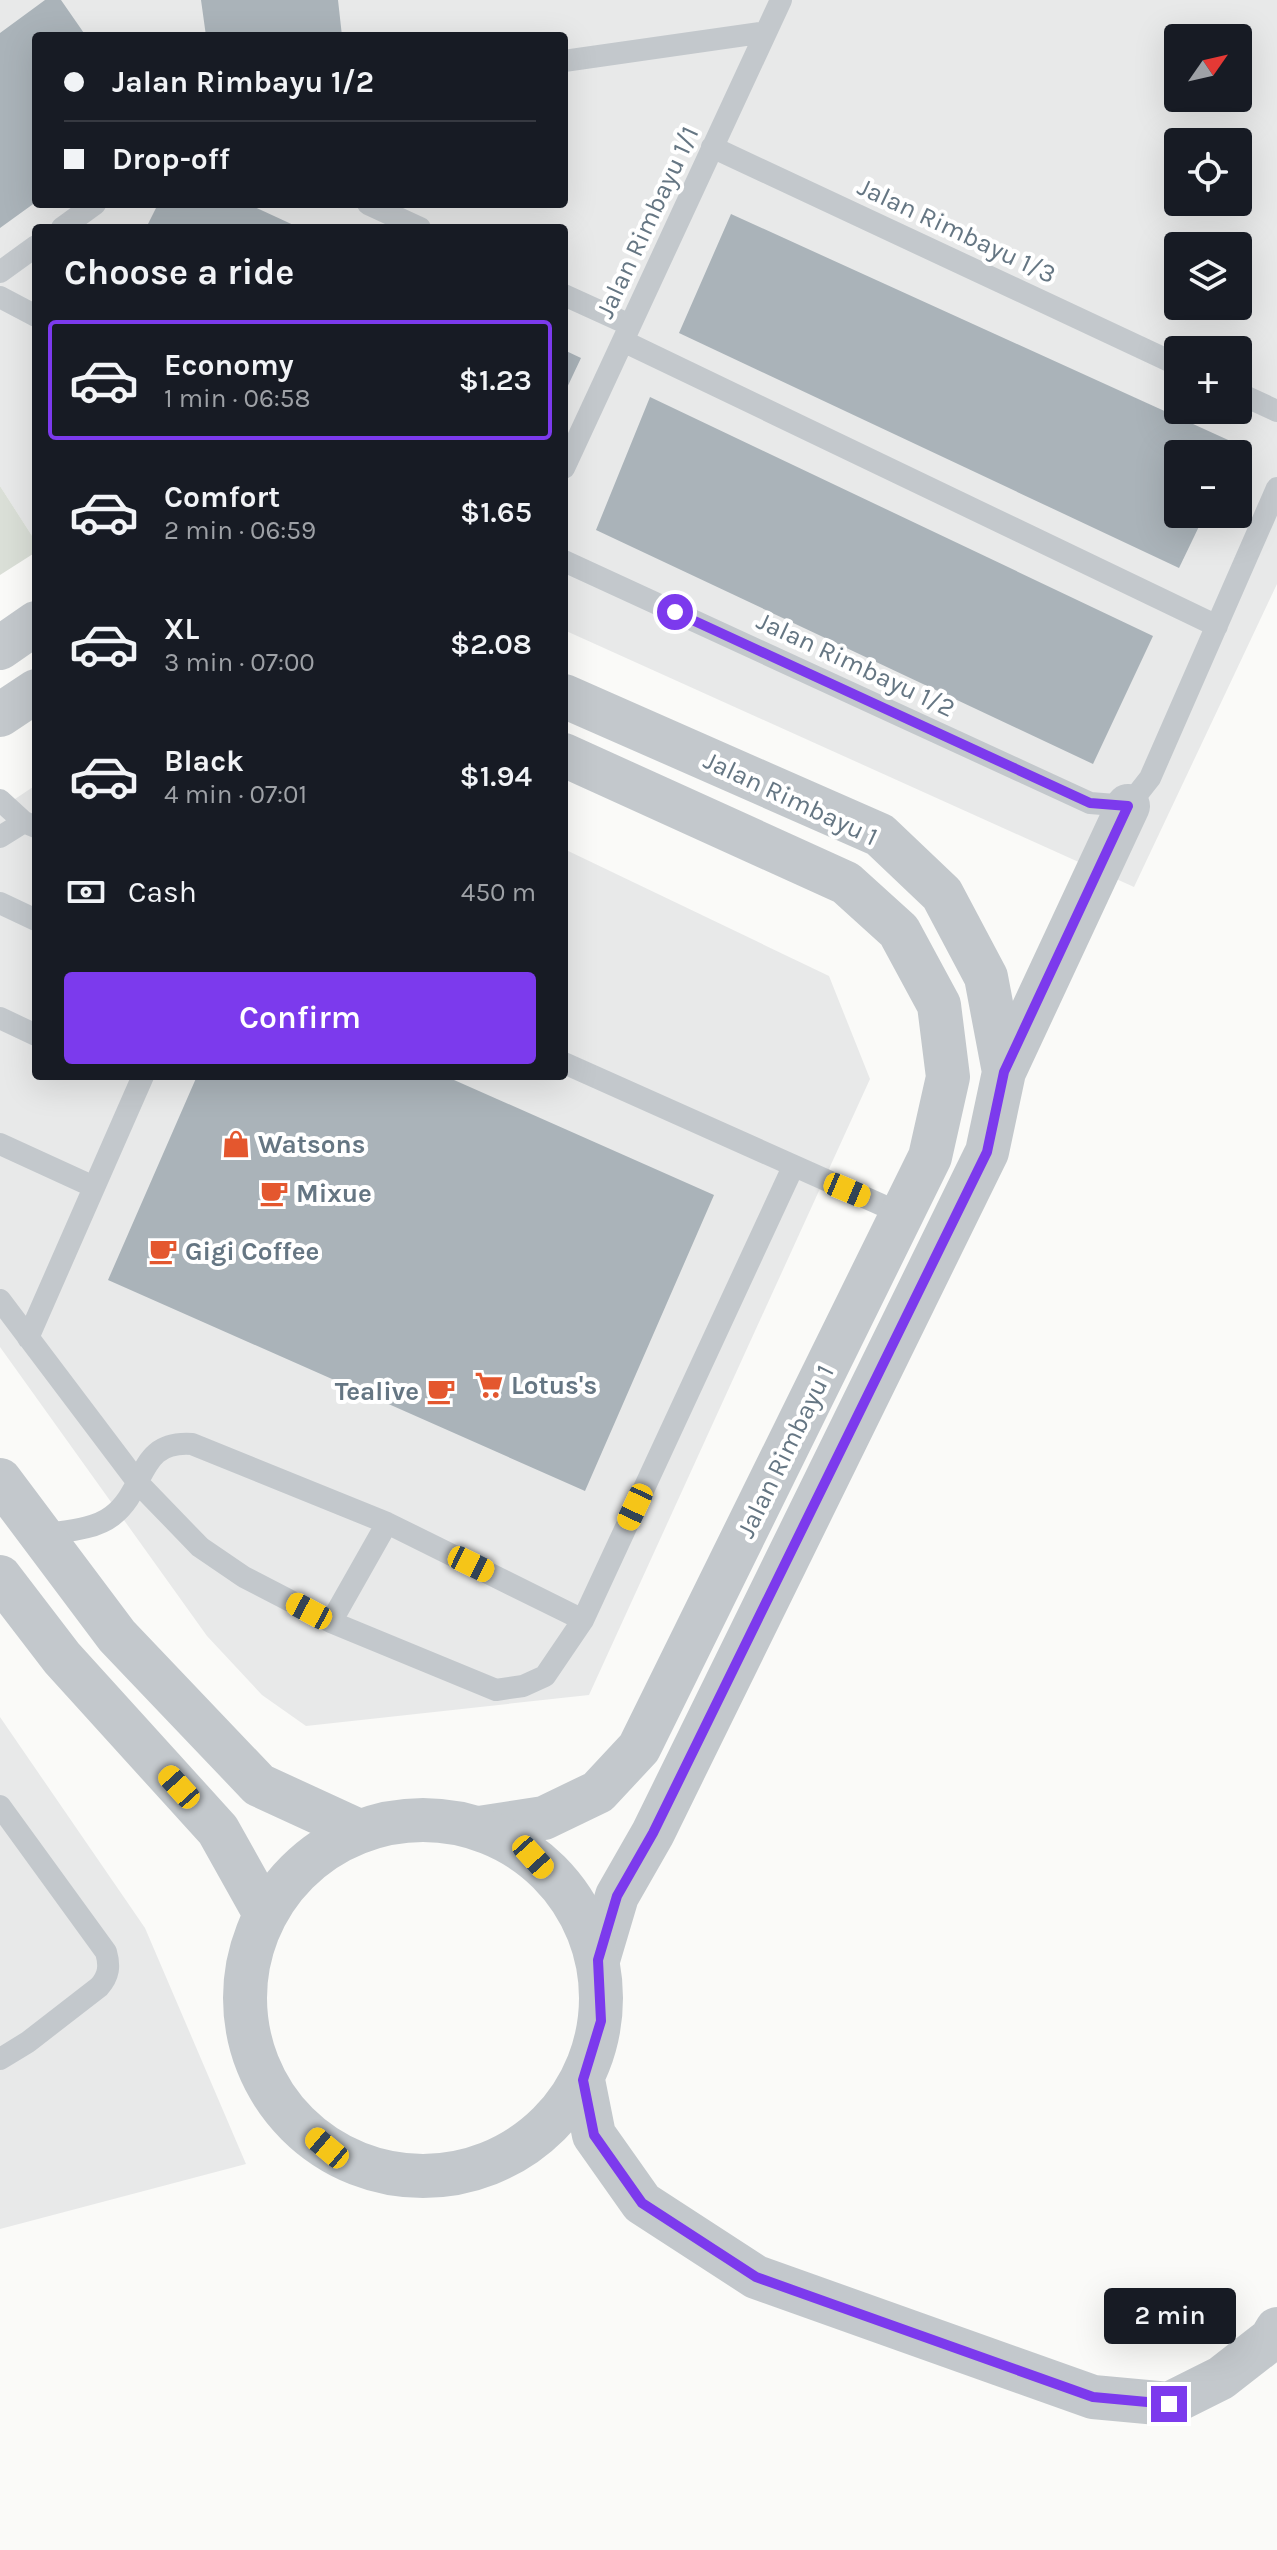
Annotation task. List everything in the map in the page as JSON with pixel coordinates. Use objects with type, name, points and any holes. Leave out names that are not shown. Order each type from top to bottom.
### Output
[{"type":"street","points":[[0,648],[32,626]]},
{"type":"street","points":[[0,715],[32,694]]},
{"type":"street","name":"Jalan Rimbayu 1","points":[[568,698],[880,835],[942,894],[979,963],[986,977],[1004,1072],[987,1152],[653,1833],[617,1896],[598,1960]]},
{"type":"street","name":"Jalan Rimbayu 1","points":[[479,1828],[544,1818],[598,1792],[639,1748],[930,1157],[948,1077],[939,1005],[899,931],[846,883],[568,757]]},
{"type":"street","points":[[1004,1072],[1128,806]]},
{"type":"street","points":[[0,1480],[117,1636],[259,1785],[359,1831]]},
{"type":"street","points":[[0,1577],[62,1658],[218,1830],[265,1914]]},
{"type":"street","points":[[419,1819],[479,1828],[533,1857],[574,1903],[598,1960],[601,2021],[583,2080],[546,2129],[501,2158],[453,2175],[409,2177],[366,2168],[327,2148],[293,2120],[267,2084],[251,2042],[245,1999],[249,1955],[265,1914],[289,1878],[321,1850],[359,1831],[419,1819]]},
{"type":"street","points":[[583,2080],[594,2135],[642,2203],[756,2277],[1093,2397],[1169,2404],[1221,2378],[1271,2339],[1277,2329]]},
{"type":"lane","name":"Jalan Rimbayu 1/1","points":[[568,459],[781,0]]},
{"type":"lane","points":[[568,60],[766,32]]},
{"type":"lane","name":"Jalan Rimbayu 1/3","points":[[712,147],[1164,358]]},
{"type":"lane","points":[[68,224],[90,208]]},
{"type":"lane","points":[[377,208],[411,224]]},
{"type":"lane","points":[[0,272],[32,249]]},
{"type":"lane","points":[[0,297],[32,314]]},
{"type":"lane","points":[[568,297],[626,333],[1217,626]]},
{"type":"lane","points":[[1252,399],[1277,411]]},
{"type":"lane","points":[[1128,806],[1150,778],[1277,488]]},
{"type":"lane","name":"Jalan Rimbayu 1/2","points":[[568,563],[1090,803],[1128,806]]},
{"type":"lane","points":[[0,800],[30,825],[0,837]]},
{"type":"lane","points":[[0,903],[32,918]]},
{"type":"lane","points":[[0,1018],[32,1033]]},
{"type":"lane","points":[[568,1065],[902,1214]]},
{"type":"lane","points":[[28,1338],[94,1187],[135,1080]]},
{"type":"lane","points":[[0,1144],[94,1187]]},
{"type":"lane","points":[[0,1300],[139,1484],[200,1547],[244,1577],[331,1622],[496,1690],[523,1686],[545,1676],[583,1620],[793,1167]]},
{"type":"lane","points":[[41,1535],[99,1524],[128,1502],[139,1484],[147,1461],[160,1448],[175,1443],[192,1444],[387,1523],[583,1620]]},
{"type":"lane","points":[[331,1622],[387,1523]]},
{"type":"lane","points":[[0,1806],[106,1952],[109,1962],[107,1978],[99,1987],[28,2042],[0,2059]]},
{"type":"shaded area","points":[[0,0],[1277,0],[1277,584],[1134,887],[568,632],[568,224],[32,224],[32,536],[0,486]]},
{"type":"shaded area","points":[[0,486],[32,536],[32,555],[0,575]]},
{"type":"shaded area","points":[[32,788],[32,1080],[568,1080],[568,851],[829,976],[870,1079],[589,1695],[306,1726],[262,1695],[207,1636],[0,1347],[0,809]]},
{"type":"shaded area","points":[[0,1717],[145,1928],[246,2164],[0,2229]]},
{"type":"building","points":[[45,0],[61,0],[83,32],[32,32],[32,205],[0,228],[0,33]]},
{"type":"building","points":[[201,0],[338,0],[342,32],[205,32]]},
{"type":"building","points":[[156,208],[257,208],[291,224],[148,224]]},
{"type":"building","points":[[731,214],[1164,411],[1164,424],[1193,424],[1228,440],[1164,440],[1164,528],[1198,528],[1179,568],[679,333]]},
{"type":"building","points":[[568,352],[581,358],[568,386]]},
{"type":"building","points":[[650,397],[1153,636],[1093,764],[596,530]]},
{"type":"building","name":"Lotus's","points":[[195,1080],[454,1080],[714,1195],[585,1491],[108,1280]]},
{"type":"place","name":"Watsons","points":[[236,1144]]},
{"type":"place","name":"Mixue","points":[[274,1193]]},
{"type":"place","name":"Gigi Coffee","points":[[163,1251]]},
{"type":"place","name":"Lotus's","points":[[489,1385]]},
{"type":"place","name":"Tealive","points":[[441,1391]]},
{"type":"route","points":[[675,612],[1090,803],[1128,806],[1004,1072],[987,1152],[653,1833],[617,1896],[598,1960],[601,2021],[583,2080],[594,2135],[642,2203],[756,2277],[1093,2397],[1169,2404]]}]
